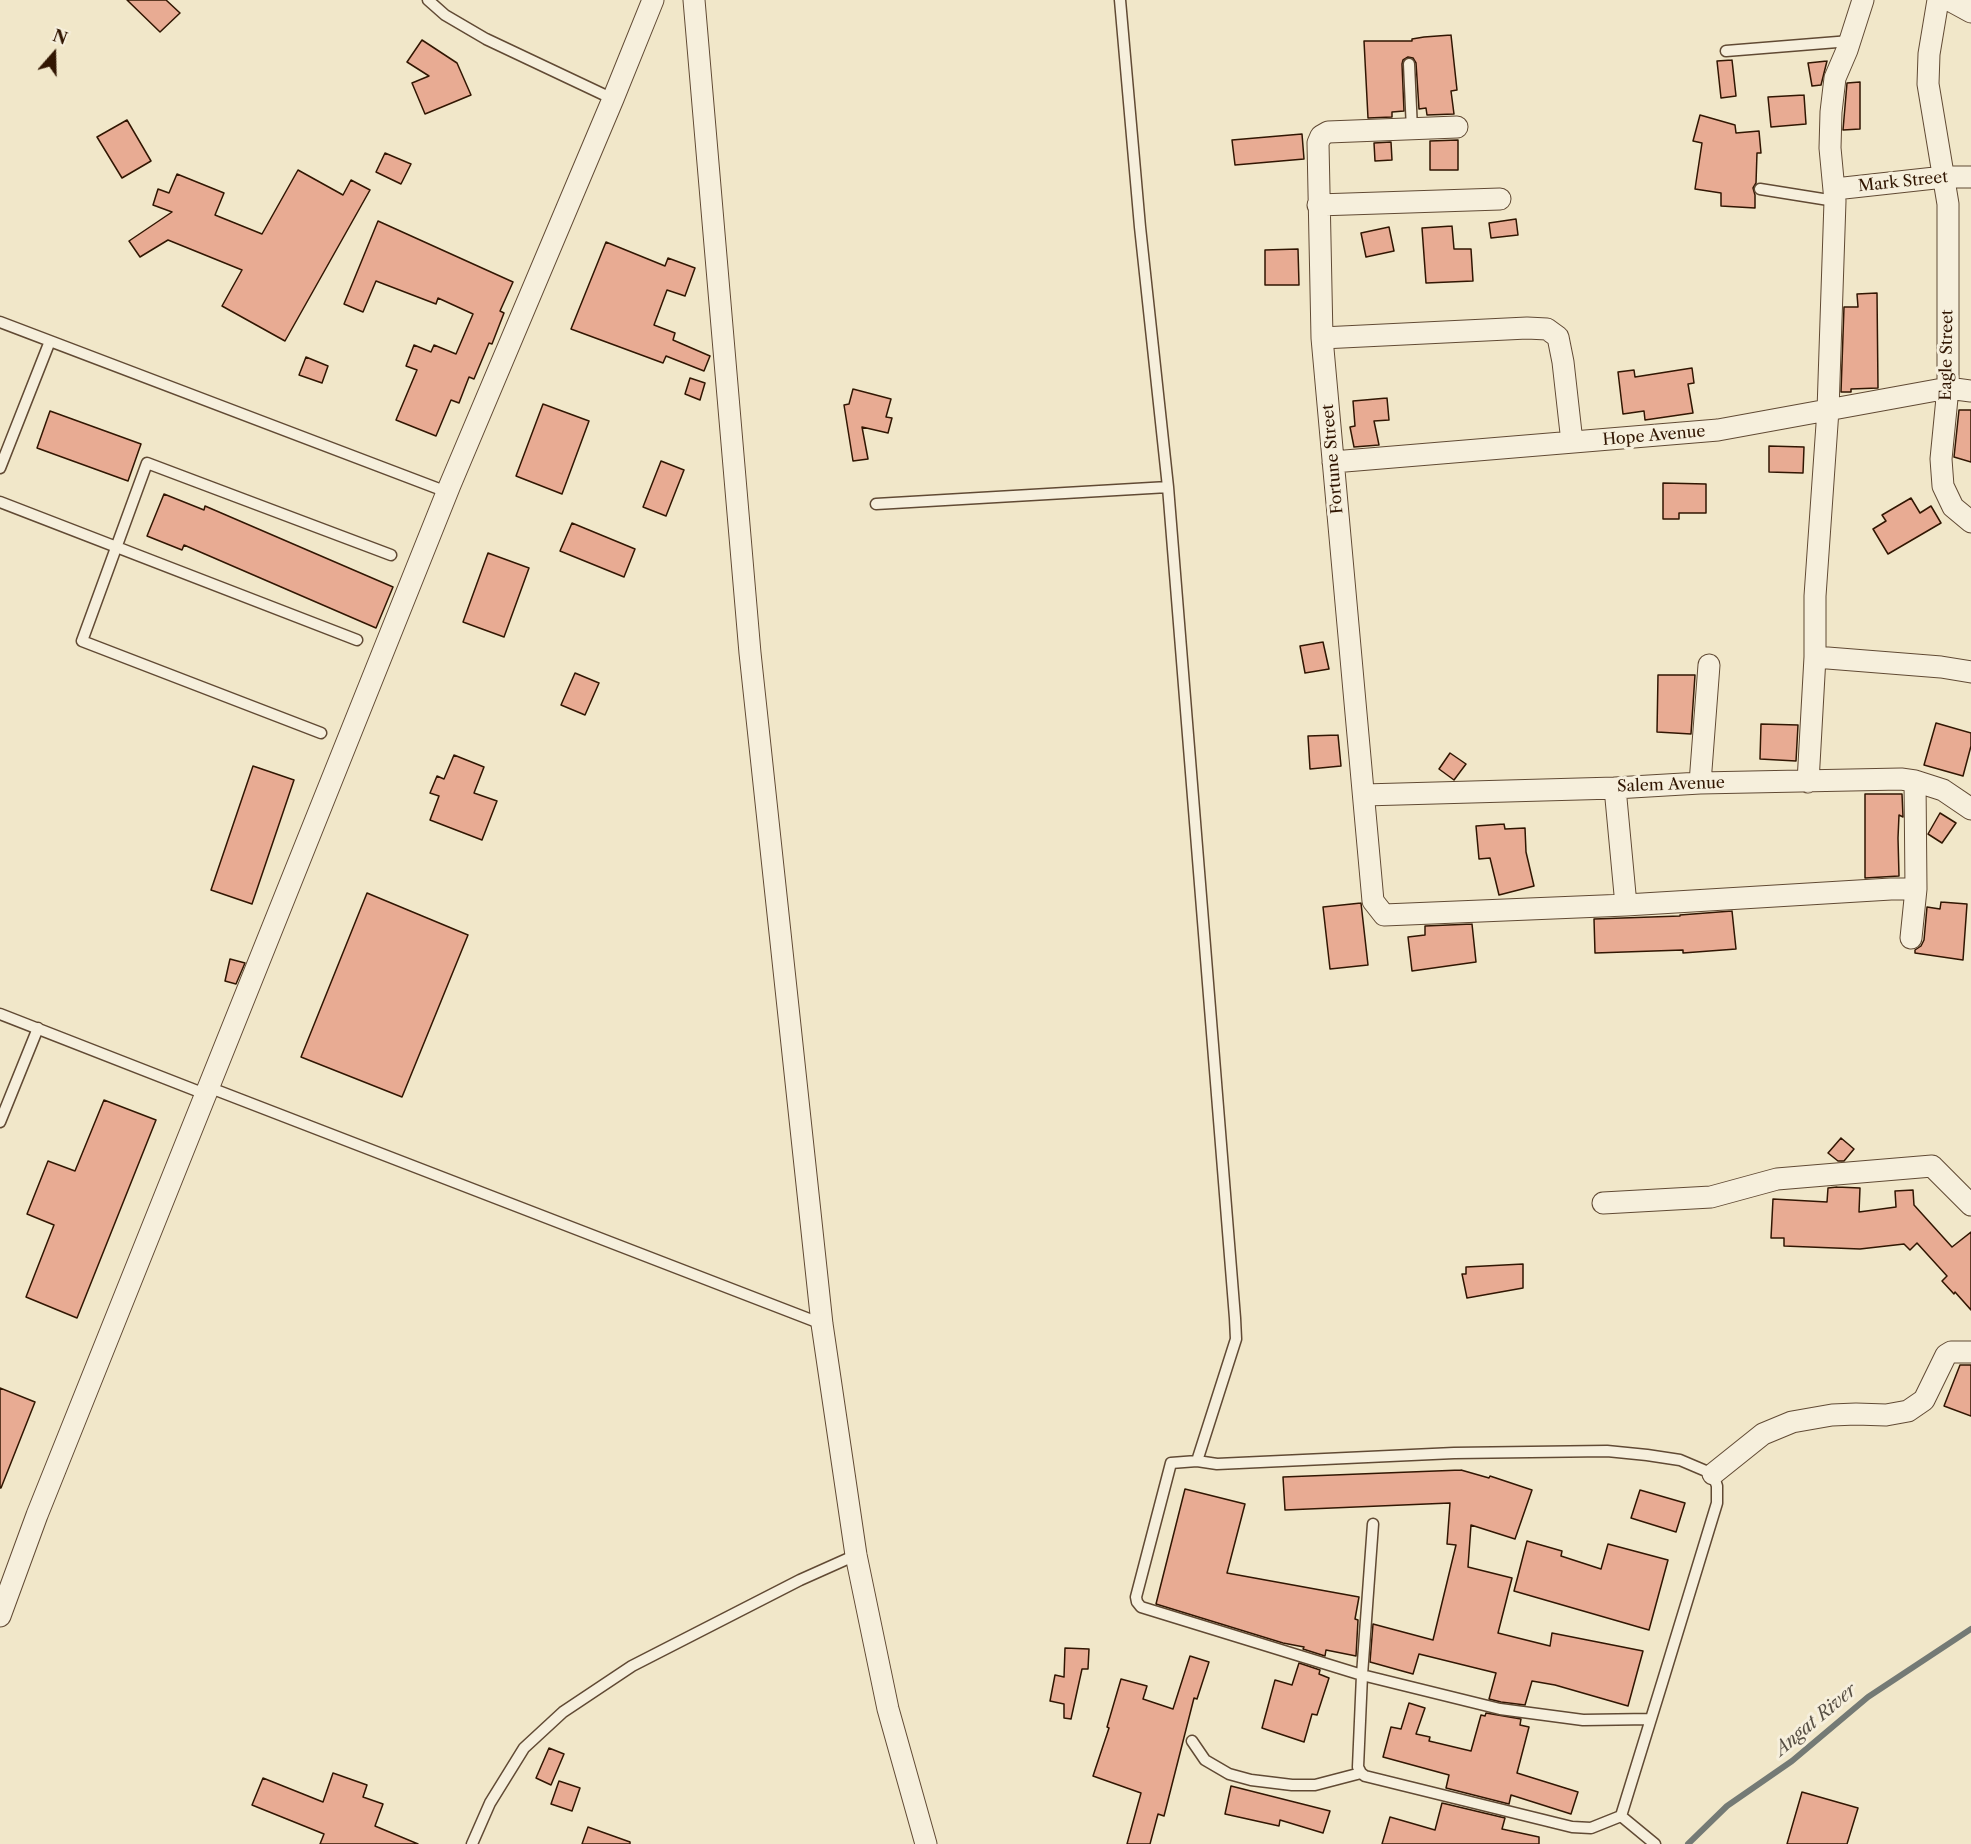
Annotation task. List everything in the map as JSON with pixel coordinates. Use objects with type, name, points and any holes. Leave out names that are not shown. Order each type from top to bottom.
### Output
[{"type":"street","points":[[0,1616],[37,1515],[447,492],[653,0]]},
{"type":"street","points":[[694,0],[750,653],[822,1324],[856,1555],[888,1709],[926,1844]]},
{"type":"street","points":[[1808,782],[1815,657],[1815,596],[1828,410],[1835,195],[1830,148],[1831,112],[1835,78],[1863,0]]},
{"type":"street","name":"Eagle Street","points":[[1938,0],[1929,54],[1928,84],[1944,177],[1949,238],[1948,388],[1941,459],[1943,486],[1953,507],[1971,522]]},
{"type":"street","points":[[1949,0],[1971,12]]},
{"type":"street","name":"Fortune Street","points":[[1457,127],[1328,132],[1321,136],[1318,143],[1322,338],[1373,901],[1384,915],[1626,905]]},
{"type":"street","name":"Mark Street","points":[[1835,195],[1944,177],[1971,177]]},
{"type":"street","points":[[1318,205],[1500,199]]},
{"type":"street","points":[[1322,338],[1547,329],[1558,337],[1572,442]]},
{"type":"street","name":"Hope Avenue","points":[[1333,462],[1718,430],[1948,388],[1971,390]]},
{"type":"street","points":[[1815,657],[1941,667],[1971,672]]},
{"type":"street","points":[[1700,783],[1709,665]]},
{"type":"street","name":"Salem Avenue","points":[[1364,795],[1615,788],[1700,783],[1900,779],[1943,790],[1971,809]]},
{"type":"street","points":[[1911,938],[1916,889],[1915,781]]},
{"type":"street","points":[[1615,788],[1626,905],[1916,889]]},
{"type":"street","points":[[1603,1203],[1711,1197],[1777,1179],[1932,1166],[1971,1205]]},
{"type":"street","points":[[1713,1474],[1763,1434],[1792,1422],[1832,1415],[1886,1415],[1908,1411],[1924,1400],[1946,1355],[1951,1352],[1971,1352]]},
{"type":"lane","points":[[428,0],[445,15],[486,39],[613,99]]},
{"type":"lane","points":[[1120,0],[1140,227],[1168,487],[1235,1318],[1236,1339],[1197,1461]]},
{"type":"lane","points":[[1726,51],[1850,41]]},
{"type":"lane","points":[[1409,64],[1412,130]]},
{"type":"lane","points":[[1760,189],[1835,195]]},
{"type":"lane","points":[[0,322],[447,492]]},
{"type":"lane","points":[[0,468],[50,341]]},
{"type":"lane","points":[[321,733],[82,641],[147,463],[391,555]]},
{"type":"lane","points":[[876,504],[1168,487]]},
{"type":"lane","points":[[0,502],[357,640]]},
{"type":"lane","points":[[0,1014],[822,1324]]},
{"type":"lane","points":[[0,1122],[38,1028]]},
{"type":"lane","points":[[1621,1816],[1651,1719],[1717,1503],[1717,1486],[1713,1474],[1680,1461],[1607,1451],[1454,1453],[1217,1464],[1197,1461],[1171,1463],[1136,1597],[1141,1607],[1362,1675],[1500,1709],[1583,1719],[1651,1719]]},
{"type":"lane","points":[[1373,1524],[1362,1675],[1358,1767],[1361,1773],[1365,1776],[1572,1827],[1591,1828],[1621,1816]]},
{"type":"lane","points":[[472,1844],[490,1803],[524,1749],[563,1712],[632,1666],[800,1580],[856,1555]]},
{"type":"lane","points":[[1192,1741],[1205,1760],[1229,1774],[1251,1780],[1314,1785],[1361,1773]]},
{"type":"lane","points":[[1621,1816],[1655,1844]]},
{"type":"building","points":[[127,0],[166,0],[180,13],[160,32]]},
{"type":"building","points":[[1451,35],[1457,90],[1451,91],[1454,114],[1427,115],[1426,108],[1419,109],[1416,63],[1413,58],[1408,57],[1403,60],[1402,64],[1404,111],[1392,112],[1392,117],[1368,118],[1364,41],[1412,41],[1412,39],[1424,37]]},
{"type":"building","points":[[422,40],[457,63],[471,95],[425,114],[412,83],[429,76],[407,62]]},
{"type":"building","points":[[1732,60],[1736,96],[1721,98],[1717,61]]},
{"type":"building","points":[[1827,61],[1821,85],[1812,86],[1808,63]]},
{"type":"building","points":[[1860,82],[1860,129],[1843,130],[1847,83]]},
{"type":"building","points":[[1804,95],[1806,124],[1771,127],[1768,97]]},
{"type":"building","points":[[1700,115],[1735,125],[1736,133],[1759,131],[1761,153],[1757,153],[1756,183],[1753,188],[1755,208],[1721,206],[1721,193],[1695,189],[1702,143],[1693,141]]},
{"type":"building","points":[[127,120],[151,161],[122,178],[97,137]]},
{"type":"building","points":[[1302,134],[1304,159],[1235,165],[1232,140]]},
{"type":"building","points":[[1458,140],[1458,170],[1430,170],[1430,141]]},
{"type":"building","points":[[1391,142],[1392,160],[1375,161],[1374,143]]},
{"type":"building","points":[[385,153],[411,164],[401,184],[376,172]]},
{"type":"building","points":[[298,170],[343,195],[351,180],[370,190],[285,341],[222,306],[242,270],[168,240],[140,257],[129,241],[172,212],[153,205],[158,189],[169,193],[177,174],[224,193],[215,215],[262,234]]},
{"type":"building","points":[[1516,219],[1518,235],[1491,238],[1489,223]]},
{"type":"building","points":[[378,221],[513,282],[500,311],[504,313],[492,344],[489,343],[474,379],[469,377],[459,403],[451,400],[436,436],[396,420],[417,370],[406,366],[414,345],[431,352],[434,345],[456,354],[473,314],[438,298],[436,304],[376,281],[363,312],[344,304]]},
{"type":"building","points":[[1452,226],[1454,249],[1471,249],[1473,281],[1426,283],[1422,228]]},
{"type":"building","points":[[1389,227],[1394,251],[1366,257],[1361,233]]},
{"type":"building","points":[[606,242],[665,266],[668,258],[695,268],[685,296],[667,290],[654,325],[675,333],[673,340],[710,356],[704,371],[666,356],[663,363],[571,329]]},
{"type":"building","points":[[1298,249],[1299,285],[1265,285],[1265,250]]},
{"type":"building","points":[[1877,293],[1878,388],[1851,389],[1851,392],[1841,392],[1844,307],[1858,307],[1857,294]]},
{"type":"building","points":[[306,357],[328,366],[322,383],[299,375]]},
{"type":"building","points":[[1692,368],[1694,383],[1688,384],[1693,413],[1645,420],[1644,411],[1623,414],[1618,372],[1634,370],[1635,377]]},
{"type":"building","points":[[690,378],[705,383],[700,400],[685,394]]},
{"type":"building","points":[[853,389],[891,399],[886,417],[892,418],[888,433],[862,427],[868,459],[853,461],[844,405],[849,404]]},
{"type":"building","points":[[1387,398],[1389,420],[1374,421],[1379,445],[1354,447],[1350,427],[1355,426],[1353,401]]},
{"type":"building","points":[[543,404],[589,421],[562,494],[516,476]]},
{"type":"building","points":[[1959,410],[1971,410],[1971,462],[1954,457]]},
{"type":"building","points":[[50,411],[141,444],[128,481],[37,448]]},
{"type":"building","points":[[1769,446],[1804,447],[1803,473],[1769,472]]},
{"type":"building","points":[[661,461],[684,470],[666,516],[643,507]]},
{"type":"building","points":[[1663,483],[1706,484],[1706,513],[1679,513],[1679,519],[1663,519]]},
{"type":"building","points":[[164,494],[204,510],[205,506],[393,587],[376,628],[184,545],[182,550],[147,536]]},
{"type":"building","points":[[1911,498],[1920,513],[1931,506],[1941,523],[1888,554],[1873,529],[1886,521],[1882,515]]},
{"type":"building","points":[[572,523],[635,549],[624,577],[560,551]]},
{"type":"building","points":[[488,553],[529,568],[504,637],[463,622]]},
{"type":"building","points":[[1323,642],[1329,669],[1305,673],[1300,646]]},
{"type":"building","points":[[575,673],[599,683],[585,715],[561,705]]},
{"type":"building","points":[[1658,675],[1695,675],[1691,734],[1657,732]]},
{"type":"building","points":[[1936,723],[1971,733],[1971,746],[1963,776],[1924,765]]},
{"type":"building","points":[[1761,724],[1798,725],[1796,761],[1760,759]]},
{"type":"building","points":[[1338,735],[1341,766],[1310,769],[1308,736]]},
{"type":"building","points":[[1450,753],[1466,764],[1454,780],[1439,769]]},
{"type":"building","points":[[454,755],[484,767],[474,793],[497,801],[482,840],[430,820],[439,796],[430,793],[437,776],[444,779]]},
{"type":"building","points":[[253,766],[294,780],[252,904],[211,890]]},
{"type":"building","points":[[1865,794],[1902,794],[1903,817],[1899,815],[1898,838],[1899,876],[1865,878]]},
{"type":"building","points":[[1940,813],[1956,823],[1942,843],[1928,834]]},
{"type":"building","points":[[1504,824],[1505,829],[1525,828],[1526,852],[1534,886],[1499,895],[1490,858],[1479,859],[1476,826]]},
{"type":"building","points":[[367,893],[468,935],[402,1097],[301,1057]]},
{"type":"building","points":[[1941,902],[1967,904],[1963,960],[1915,953],[1924,940],[1927,907],[1940,909]]},
{"type":"building","points":[[1361,903],[1368,965],[1330,969],[1323,907]]},
{"type":"building","points":[[1732,911],[1736,949],[1683,953],[1683,950],[1595,953],[1594,919],[1680,916]]},
{"type":"building","points":[[1472,924],[1476,962],[1412,971],[1408,937],[1425,935],[1425,926]]},
{"type":"building","points":[[230,959],[245,963],[236,984],[225,981]]},
{"type":"building","points":[[104,1100],[156,1120],[77,1318],[26,1297],[54,1225],[27,1214],[48,1161],[75,1171]]},
{"type":"building","points":[[1841,1138],[1854,1149],[1844,1161],[1838,1161],[1828,1153]]},
{"type":"building","points":[[1828,1188],[1860,1188],[1859,1212],[1896,1207],[1895,1191],[1913,1190],[1914,1205],[1952,1247],[1971,1232],[1971,1310],[1942,1281],[1947,1276],[1917,1243],[1910,1250],[1904,1244],[1860,1249],[1784,1246],[1784,1238],[1771,1238],[1773,1199],[1827,1202]]},
{"type":"building","points":[[1523,1264],[1523,1288],[1467,1298],[1462,1274],[1466,1274],[1466,1267]]},
{"type":"building","points":[[1960,1365],[1971,1365],[1971,1416],[1944,1406]]},
{"type":"building","points":[[0,1388],[35,1402],[1,1488],[0,1488]]},
{"type":"building","points":[[1461,1470],[1489,1478],[1490,1476],[1532,1490],[1515,1539],[1471,1525],[1468,1567],[1512,1578],[1498,1633],[1550,1646],[1552,1633],[1643,1651],[1628,1706],[1555,1685],[1532,1681],[1525,1705],[1501,1702],[1489,1699],[1496,1673],[1419,1654],[1413,1674],[1370,1662],[1373,1624],[1433,1640],[1456,1545],[1447,1544],[1450,1503],[1285,1510],[1283,1477]]},
{"type":"building","points":[[1185,1489],[1245,1504],[1227,1573],[1359,1597],[1355,1619],[1358,1620],[1356,1656],[1326,1650],[1325,1656],[1303,1649],[1304,1647],[1283,1643],[1156,1604]]},
{"type":"building","points":[[1640,1490],[1685,1503],[1676,1532],[1631,1518]]},
{"type":"building","points":[[1527,1541],[1562,1551],[1561,1556],[1601,1569],[1608,1544],[1668,1560],[1649,1630],[1514,1591]]},
{"type":"building","points":[[1065,1648],[1089,1649],[1088,1669],[1082,1669],[1071,1719],[1064,1718],[1064,1704],[1050,1701],[1055,1675],[1064,1677]]},
{"type":"building","points":[[1190,1656],[1209,1662],[1197,1699],[1194,1698],[1164,1816],[1158,1814],[1150,1844],[1127,1844],[1141,1793],[1093,1776],[1109,1728],[1107,1727],[1121,1679],[1147,1686],[1143,1699],[1173,1709]]},
{"type":"building","points":[[1299,1663],[1320,1670],[1319,1674],[1329,1678],[1317,1715],[1312,1714],[1304,1742],[1262,1728],[1275,1680],[1292,1685]]},
{"type":"building","points":[[1409,1703],[1425,1708],[1416,1734],[1430,1737],[1429,1741],[1471,1751],[1481,1715],[1485,1716],[1486,1713],[1521,1719],[1520,1725],[1529,1727],[1517,1773],[1578,1792],[1571,1814],[1511,1795],[1509,1804],[1446,1788],[1449,1775],[1383,1757],[1391,1727],[1401,1729]]},
{"type":"building","points":[[549,1748],[564,1754],[551,1785],[536,1778]]},
{"type":"building","points":[[333,1773],[367,1785],[363,1797],[383,1804],[375,1826],[418,1844],[320,1844],[324,1834],[252,1805],[263,1778],[323,1802]]},
{"type":"building","points":[[559,1781],[580,1788],[572,1811],[551,1804]]},
{"type":"building","points":[[1231,1786],[1330,1811],[1323,1833],[1280,1820],[1279,1826],[1225,1814]]},
{"type":"building","points":[[1802,1792],[1858,1808],[1847,1844],[1787,1844]]},
{"type":"building","points":[[1442,1803],[1505,1818],[1502,1829],[1539,1837],[1539,1844],[1382,1844],[1390,1817],[1435,1830]]},
{"type":"building","points":[[588,1827],[630,1842],[630,1844],[582,1844]]},
{"type":"waterway","name":"Angat River","points":[[1688,1844],[1727,1806],[1792,1761],[1868,1697],[1971,1629]]}]
